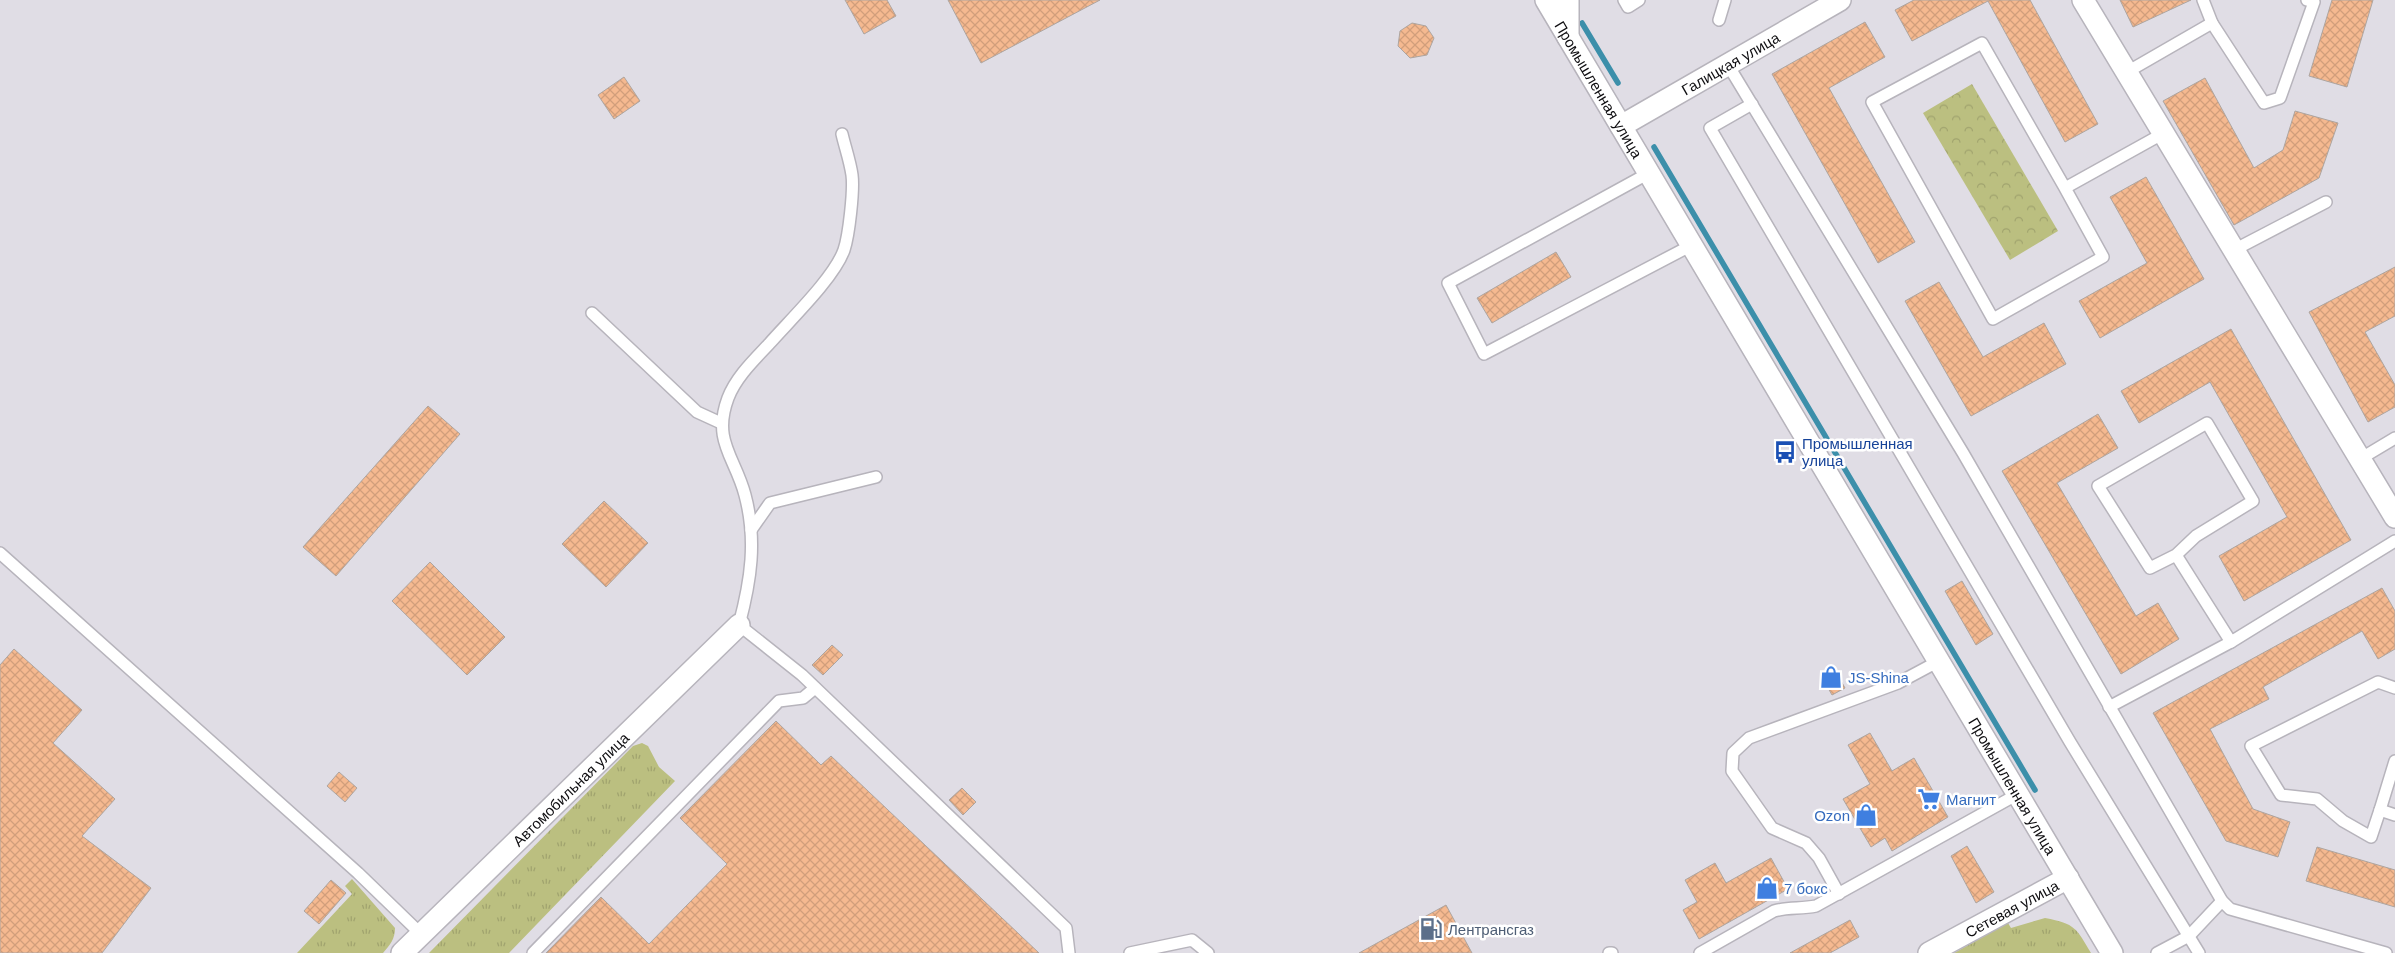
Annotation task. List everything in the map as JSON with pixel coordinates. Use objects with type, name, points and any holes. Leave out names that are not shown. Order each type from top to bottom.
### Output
[{"type":"street","name":"Промышленная улица","points":[[1546,0],[2112,953]]},
{"type":"street","points":[[1568,0],[1568,37]]},
{"type":"street","name":"Галицкая улица","points":[[1622,126],[1840,0]]},
{"type":"street","points":[[2083,0],[2395,517]]},
{"type":"street","name":"Автомобильная улица","points":[[402,953],[739,625]]},
{"type":"street","name":"Сетевая улица","points":[[1929,953],[2068,878]]},
{"type":"lane","points":[[1624,0],[1628,7],[1639,0]]},
{"type":"lane","points":[[1719,20],[1725,0]]},
{"type":"lane","points":[[2203,0],[2212,23],[2264,103],[2280,98],[2314,2],[2307,0]]},
{"type":"lane","points":[[2127,72],[2212,23]]},
{"type":"lane","points":[[1982,43],[2065,188],[2103,257],[1993,318],[1872,102],[1982,43]]},
{"type":"lane","points":[[1728,65],[1963,453],[2222,902],[2230,909],[2386,953]]},
{"type":"lane","points":[[1752,104],[1710,128],[2070,742],[2199,953]]},
{"type":"lane","points":[[2065,188],[2164,133]]},
{"type":"lane","points":[[842,134],[852,175],[850,213],[844,250],[824,282],[741,375],[728,397],[722,423],[727,451],[745,494],[751,530],[752,569],[739,625],[816,688],[1066,928],[1069,953]]},
{"type":"lane","points":[[1649,173],[1448,283],[1484,354],[1692,245]]},
{"type":"lane","points":[[2234,250],[2326,202]]},
{"type":"lane","points":[[592,313],[697,412],[722,423]]},
{"type":"lane","points":[[2207,423],[2253,501],[2196,536],[2176,555],[2150,568],[2098,486],[2207,423]]},
{"type":"lane","points":[[2360,459],[2395,438]]},
{"type":"lane","points":[[751,530],[770,503],[876,477]]},
{"type":"lane","points":[[2109,707],[2231,642],[2395,541]]},
{"type":"lane","points":[[0,553],[358,873],[421,934]]},
{"type":"lane","points":[[2176,555],[2231,642]]},
{"type":"lane","points":[[1839,894],[1819,858],[1806,843],[1772,828],[1732,771],[1733,753],[1749,738],[1898,683],[1939,662]]},
{"type":"lane","points":[[2395,688],[2378,682],[2251,746],[2281,796],[2317,799],[2343,821],[2371,836],[2395,761]]},
{"type":"lane","points":[[533,953],[779,701],[803,698],[816,688]]},
{"type":"lane","points":[[1700,953],[1774,911],[1787,907],[1800,909],[1816,906],[2018,794]]},
{"type":"lane","points":[[2380,810],[2395,815]]},
{"type":"lane","points":[[2157,953],[2189,936],[2222,902]]},
{"type":"lane","points":[[1130,953],[1192,940],[1208,953]]},
{"type":"green space","points":[[1972,84],[2058,231],[2010,260],[1923,113]]},
{"type":"green space","points":[[642,743],[648,746],[659,767],[675,781],[509,953],[429,953],[633,746]]},
{"type":"green space","points":[[352,879],[395,928],[393,939],[388,947],[383,953],[297,953],[352,894],[345,886]]},
{"type":"green space","points":[[2045,918],[2063,922],[2074,928],[2091,953],[1954,953],[2008,923],[2011,928]]},
{"type":"building","points":[[845,0],[887,0],[896,16],[864,34]]},
{"type":"building","points":[[948,0],[1100,0],[981,63]]},
{"type":"building","points":[[1914,0],[2030,0],[2098,124],[2065,142],[1988,1],[1912,41],[1895,10]]},
{"type":"building","points":[[2120,0],[2191,0],[2133,27]]},
{"type":"building","points":[[2332,0],[2373,0],[2347,87],[2309,76]]},
{"type":"building","points":[[1865,22],[1885,57],[1829,88],[1915,242],[1878,263],[1772,74]]},
{"type":"building","points":[[1412,23],[1426,26],[1434,38],[1427,55],[1410,58],[1398,46],[1400,31]]},
{"type":"building","points":[[624,77],[640,101],[614,119],[598,95]]},
{"type":"building","points":[[2205,78],[2254,168],[2283,150],[2295,111],[2338,123],[2319,178],[2234,225],[2163,101]]},
{"type":"building","points":[[2146,177],[2204,279],[2100,338],[2079,301],[2147,263],[2110,197]]},
{"type":"building","points":[[1556,252],[1571,277],[1492,323],[1477,298]]},
{"type":"building","points":[[2395,267],[2395,316],[2365,332],[2395,385],[2395,407],[2368,422],[2309,312]]},
{"type":"building","points":[[1939,282],[1983,357],[2044,323],[2066,364],[1971,416],[1905,301]]},
{"type":"building","points":[[2231,329],[2351,540],[2244,601],[2219,556],[2287,517],[2210,382],[2139,423],[2121,391]]},
{"type":"building","points":[[428,406],[460,434],[336,576],[303,547]]},
{"type":"building","points":[[2098,414],[2118,448],[2057,483],[2136,616],[2158,603],[2179,639],[2121,674],[2002,471]]},
{"type":"building","points":[[604,501],[648,543],[606,587],[562,544]]},
{"type":"building","points":[[430,562],[505,637],[467,675],[392,601]]},
{"type":"building","points":[[1962,581],[1993,634],[1976,645],[1945,591]]},
{"type":"building","points":[[2382,588],[2395,611],[2395,649],[2378,659],[2362,631],[2263,687],[2269,699],[2210,729],[2253,809],[2290,822],[2278,857],[2226,841],[2153,713]]},
{"type":"building","points":[[832,645],[843,655],[823,675],[812,665]]},
{"type":"building","points":[[14,649],[82,710],[53,743],[115,799],[82,836],[151,888],[102,953],[0,953],[0,665]]},
{"type":"building","points":[[1836,672],[1845,688],[1832,695],[1823,679]]},
{"type":"building","points":[[776,721],[821,765],[831,756],[1039,953],[546,953],[601,897],[649,944],[727,864],[680,818]]},
{"type":"building","points":[[1870,733],[1892,771],[1914,758],[1948,817],[1892,851],[1885,838],[1871,847],[1843,799],[1870,784],[1848,745]]},
{"type":"building","points":[[339,772],[357,788],[345,802],[327,786]]},
{"type":"building","points":[[962,788],[976,802],[963,815],[949,800]]},
{"type":"building","points":[[1967,846],[1994,892],[1976,903],[1951,856]]},
{"type":"building","points":[[2317,847],[2395,870],[2395,907],[2306,881]]},
{"type":"building","points":[[1771,858],[1788,889],[1699,939],[1683,910],[1697,902],[1685,880],[1715,863],[1726,883]]},
{"type":"building","points":[[331,880],[346,893],[319,924],[304,911]]},
{"type":"building","name":"Лентрансгаз","points":[[1446,905],[1472,953],[1359,953]]},
{"type":"building","points":[[1850,920],[1859,937],[1830,953],[1790,953]]},
{"type":"waterway","points":[[1582,23],[1618,83]]},
{"type":"waterway","points":[[1654,147],[2035,790]]},
{"type":"place","name":"Промышленная улица","points":[[1785,452]]},
{"type":"place","name":"JS-Shina","points":[[1831,677]]},
{"type":"place","name":"Магнит","points":[[1929,799]]},
{"type":"place","name":"Ozon","points":[[1866,815]]},
{"type":"place","name":"7 бокс","points":[[1767,888]]},
{"type":"place","name":"Лентрансгаз","points":[[1431,929]]}]
